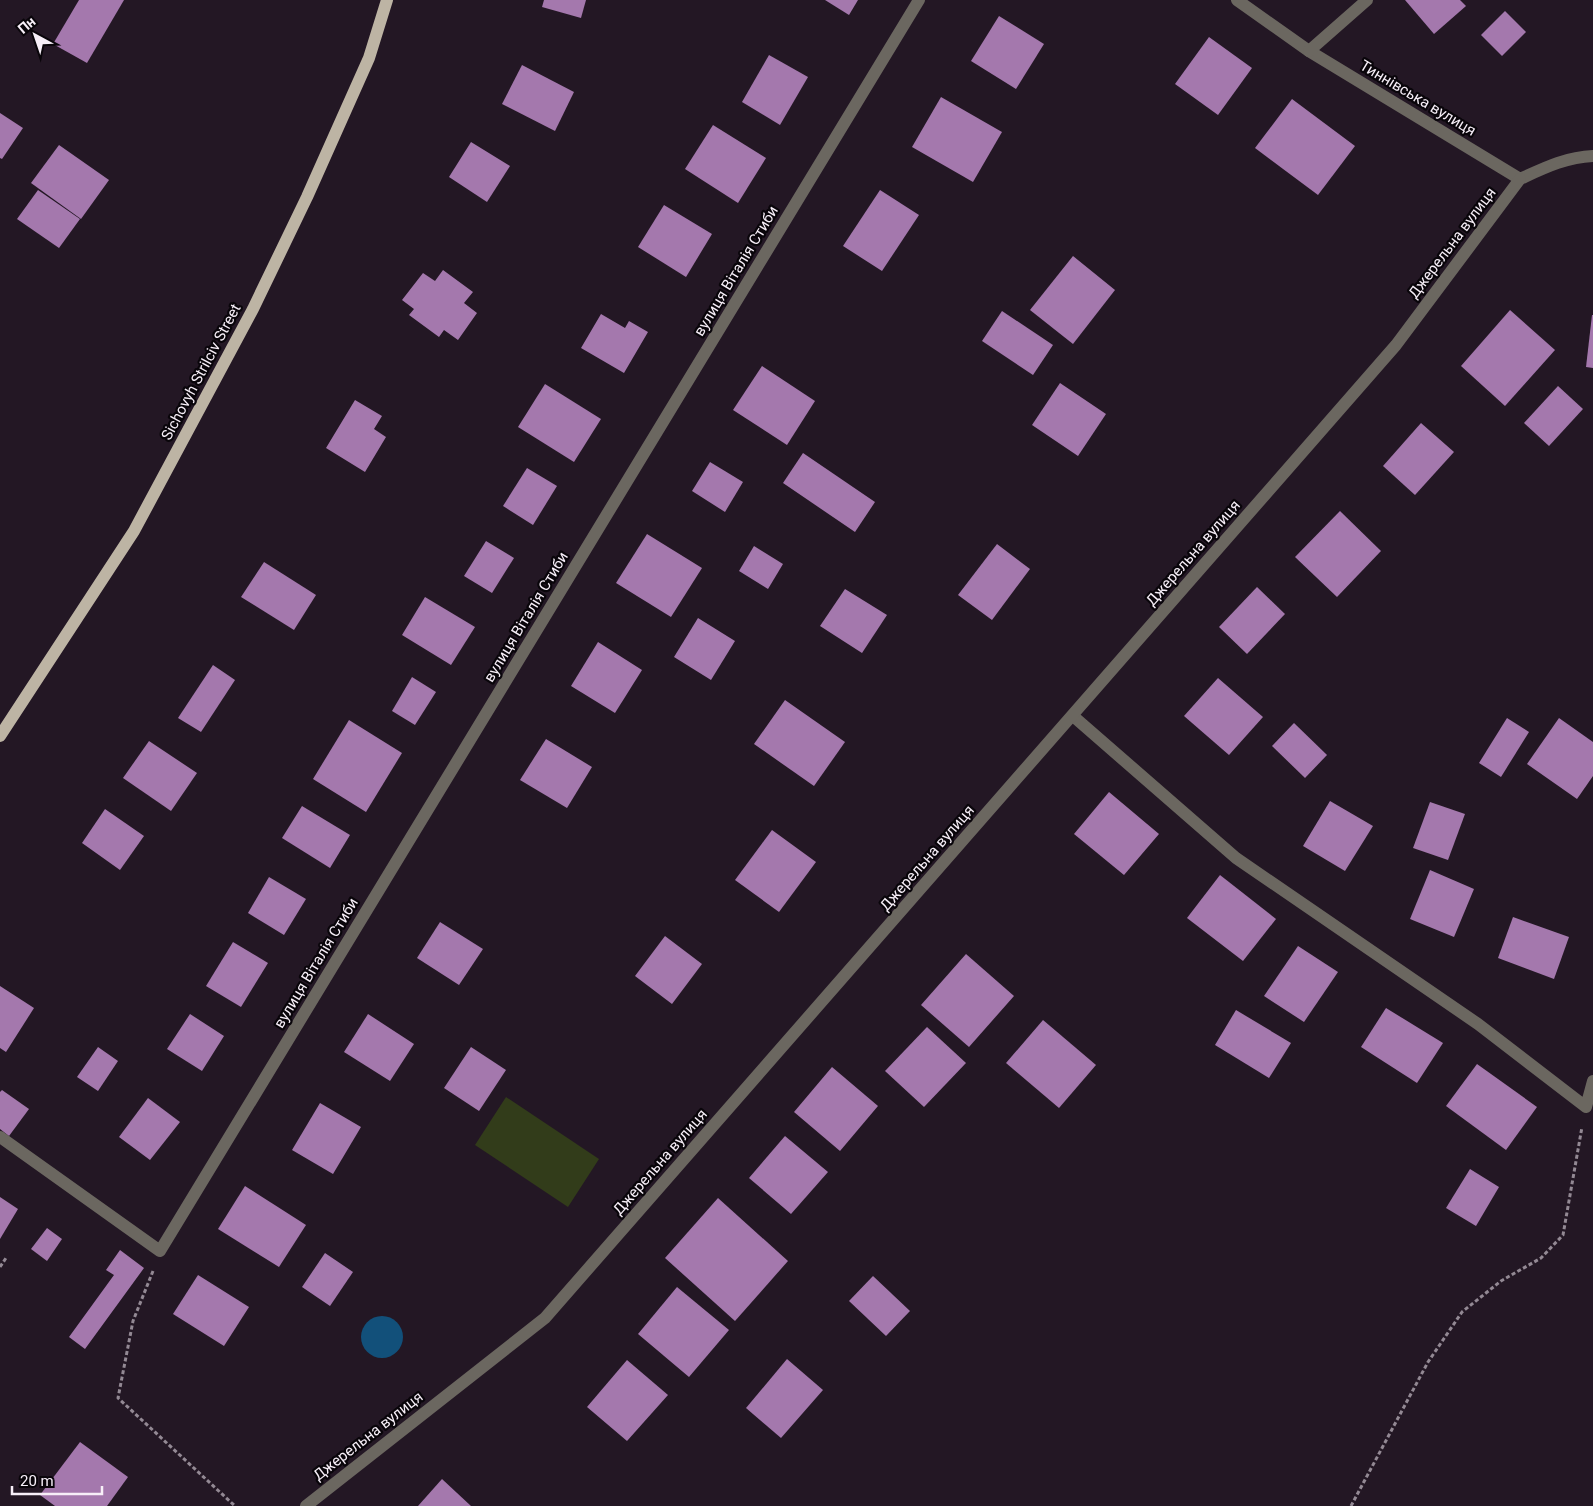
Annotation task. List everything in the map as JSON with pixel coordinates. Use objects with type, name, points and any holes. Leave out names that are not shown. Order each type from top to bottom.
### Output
[{"type":"main road","name":"Sichovyh Strilciv Street","points":[[0,736],[134,531],[253,309],[307,196],[369,58],[387,0]]},
{"type":"street","name":"вулиця Віталія Стиби","points":[[160,1251],[919,0]]},
{"type":"street","name":"Тиннівська вулиця","points":[[1237,0],[1309,51],[1520,179]]},
{"type":"street","points":[[1309,51],[1367,0]]},
{"type":"street","points":[[1520,179],[1552,164],[1578,156],[1593,156]]},
{"type":"street","name":"Джерельна вулиця","points":[[306,1506],[544,1318],[1396,345],[1520,179]]},
{"type":"street","points":[[1073,716],[1236,858],[1478,1024],[1589,1107],[1593,1081]]},
{"type":"street","points":[[0,1137],[160,1251]]},
{"type":"path","points":[[1351,1506],[1428,1362],[1462,1312],[1500,1281],[1541,1258],[1563,1235],[1589,1107]]},
{"type":"path","points":[[160,1251],[133,1321],[118,1398],[235,1506]]},
{"type":"path","points":[[0,1267],[6,1258]]},
{"type":"green space","points":[[506,1097],[599,1159],[568,1207],[475,1145]]},
{"type":"water","points":[[382,1316],[397,1322],[403,1337],[397,1352],[382,1358],[367,1352],[361,1337],[367,1322]]},
{"type":"building","points":[[79,0],[124,0],[87,63],[53,44]]},
{"type":"building","points":[[544,0],[586,0],[581,18],[542,7]]},
{"type":"building","points":[[825,0],[858,0],[849,15]]},
{"type":"building","points":[[1405,0],[1460,0],[1466,6],[1434,34]]},
{"type":"building","points":[[1505,11],[1526,32],[1502,56],[1481,35]]},
{"type":"building","points":[[999,16],[1044,44],[1016,89],[971,61]]},
{"type":"building","points":[[1209,37],[1252,68],[1218,115],[1175,84]]},
{"type":"building","points":[[769,55],[808,77],[780,125],[742,102]]},
{"type":"building","points":[[522,65],[574,92],[555,131],[502,104]]},
{"type":"building","points":[[941,97],[1002,132],[973,182],[912,147]]},
{"type":"building","points":[[1292,99],[1355,146],[1318,195],[1255,148]]},
{"type":"building","points":[[0,113],[23,128],[2,159],[0,158]]},
{"type":"building","points":[[713,125],[766,158],[738,203],[685,169]]},
{"type":"building","points":[[471,142],[510,166],[487,202],[449,177]]},
{"type":"building","points":[[59,145],[109,180],[81,219],[31,183]]},
{"type":"building","points":[[38,190],[80,219],[59,248],[17,219]]},
{"type":"building","points":[[880,190],[919,215],[882,271],[843,246]]},
{"type":"building","points":[[664,205],[712,234],[686,277],[638,247]]},
{"type":"building","points":[[1073,256],[1115,290],[1073,344],[1030,310]]},
{"type":"building","points":[[443,270],[473,292],[464,303],[477,313],[458,340],[444,330],[439,337],[409,315],[414,309],[402,300],[423,273],[435,281]]},
{"type":"building","points":[[1510,310],[1555,350],[1505,406],[1461,366]]},
{"type":"building","points":[[1002,311],[1053,345],[1033,375],[982,341]]},
{"type":"building","points":[[601,314],[625,328],[629,321],[648,332],[624,373],[581,348]]},
{"type":"building","points":[[1593,315],[1593,368],[1586,367]]},
{"type":"building","points":[[762,366],[815,401],[787,445],[733,410]]},
{"type":"building","points":[[1060,383],[1106,414],[1078,456],[1032,425]]},
{"type":"building","points":[[545,384],[601,419],[574,462],[518,427]]},
{"type":"building","points":[[1558,386],[1583,409],[1549,446],[1524,423]]},
{"type":"building","points":[[355,400],[382,416],[374,429],[386,437],[365,472],[326,448]]},
{"type":"building","points":[[1421,423],[1454,452],[1415,495],[1383,466]]},
{"type":"building","points":[[803,453],[875,502],[855,532],[783,483]]},
{"type":"building","points":[[710,462],[743,482],[725,512],[692,491]]},
{"type":"building","points":[[527,468],[557,486],[533,525],[503,506]]},
{"type":"building","points":[[1340,511],[1381,551],[1337,597],[1295,557]]},
{"type":"building","points":[[647,534],[702,568],[671,617],[616,583]]},
{"type":"building","points":[[486,541],[514,558],[492,593],[464,576]]},
{"type":"building","points":[[997,544],[1030,569],[992,620],[958,595]]},
{"type":"building","points":[[754,546],[783,564],[768,589],[739,571]]},
{"type":"building","points":[[264,562],[316,595],[294,630],[241,597]]},
{"type":"building","points":[[1257,587],[1285,614],[1247,654],[1219,627]]},
{"type":"building","points":[[845,589],[887,615],[862,653],[820,626]]},
{"type":"building","points":[[425,597],[475,627],[451,665],[402,635]]},
{"type":"building","points":[[698,618],[735,641],[711,680],[674,657]]},
{"type":"building","points":[[598,642],[642,670],[615,713],[571,686]]},
{"type":"building","points":[[213,665],[235,680],[201,732],[178,718]]},
{"type":"building","points":[[412,677],[436,692],[415,725],[392,711]]},
{"type":"building","points":[[1218,678],[1263,717],[1229,755],[1184,716]]},
{"type":"building","points":[[785,700],[845,742],[814,786],[754,744]]},
{"type":"building","points":[[1507,718],[1529,732],[1501,777],[1479,763]]},
{"type":"building","points":[[1559,718],[1593,742],[1593,776],[1577,799],[1527,764]]},
{"type":"building","points":[[349,720],[402,753],[366,812],[313,779]]},
{"type":"building","points":[[1294,723],[1327,755],[1305,778],[1272,746]]},
{"type":"building","points":[[546,739],[592,767],[567,808],[520,780]]},
{"type":"building","points":[[149,741],[197,773],[171,811],[123,778]]},
{"type":"building","points":[[1109,792],[1159,834],[1124,875],[1074,834]]},
{"type":"building","points":[[1330,801],[1373,826],[1345,871],[1303,846]]},
{"type":"building","points":[[1430,802],[1465,814],[1448,860],[1413,848]]},
{"type":"building","points":[[302,806],[350,835],[330,868],[282,838]]},
{"type":"building","points":[[105,809],[144,836],[120,870],[82,843]]},
{"type":"building","points":[[772,830],[816,862],[779,912],[735,880]]},
{"type":"building","points":[[1430,870],[1474,889],[1454,937],[1410,919]]},
{"type":"building","points":[[1220,875],[1276,919],[1243,961],[1187,918]]},
{"type":"building","points":[[269,877],[306,899],[284,935],[248,913]]},
{"type":"building","points":[[1513,917],[1569,937],[1554,979],[1498,958]]},
{"type":"building","points":[[440,922],[483,949],[459,985],[417,958]]},
{"type":"building","points":[[665,936],[702,964],[672,1004],[635,976]]},
{"type":"building","points":[[233,942],[268,963],[241,1007],[206,986]]},
{"type":"building","points":[[1298,946],[1338,972],[1304,1022],[1264,996]]},
{"type":"building","points":[[966,954],[1014,996],[969,1047],[921,1005]]},
{"type":"building","points":[[0,986],[34,1008],[6,1052],[0,1048]]},
{"type":"building","points":[[1386,1008],[1443,1043],[1417,1083],[1361,1047]]},
{"type":"building","points":[[1236,1010],[1291,1043],[1269,1078],[1215,1045]]},
{"type":"building","points":[[190,1014],[224,1036],[202,1071],[167,1049]]},
{"type":"building","points":[[368,1014],[414,1044],[390,1081],[344,1052]]},
{"type":"building","points":[[1043,1020],[1096,1065],[1059,1108],[1006,1063]]},
{"type":"building","points":[[927,1027],[966,1063],[924,1107],[885,1071]]},
{"type":"building","points":[[98,1047],[118,1061],[98,1091],[77,1077]]},
{"type":"building","points":[[471,1047],[506,1070],[479,1111],[444,1088]]},
{"type":"building","points":[[1477,1064],[1537,1107],[1506,1150],[1446,1106]]},
{"type":"building","points":[[832,1067],[878,1106],[840,1151],[794,1112]]},
{"type":"building","points":[[2,1090],[29,1109],[9,1136],[0,1129],[0,1092]]},
{"type":"building","points":[[148,1098],[180,1122],[150,1160],[119,1137]]},
{"type":"building","points":[[320,1103],[361,1127],[333,1174],[292,1150]]},
{"type":"building","points":[[785,1136],[828,1172],[791,1214],[749,1178]]},
{"type":"building","points":[[1470,1169],[1499,1187],[1476,1226],[1446,1208]]},
{"type":"building","points":[[245,1186],[306,1225],[279,1267],[218,1229]]},
{"type":"building","points":[[0,1197],[18,1209],[0,1239]]},
{"type":"building","points":[[718,1198],[788,1261],[735,1321],[665,1258]]},
{"type":"building","points":[[47,1228],[62,1239],[47,1261],[31,1249]]},
{"type":"building","points":[[120,1250],[144,1268],[85,1349],[69,1337],[114,1275],[106,1270]]},
{"type":"building","points":[[325,1253],[353,1272],[330,1306],[302,1287]]},
{"type":"building","points":[[198,1275],[249,1307],[224,1346],[173,1314]]},
{"type":"building","points":[[873,1276],[910,1311],[886,1336],[849,1301]]},
{"type":"building","points":[[677,1287],[729,1330],[689,1377],[638,1334]]},
{"type":"building","points":[[787,1359],[823,1390],[781,1438],[746,1408]]},
{"type":"building","points":[[627,1360],[668,1395],[627,1441],[587,1407]]},
{"type":"building","points":[[80,1442],[128,1477],[107,1506],[55,1506],[40,1495]]},
{"type":"building","points":[[442,1479],[471,1506],[418,1506]]}]
